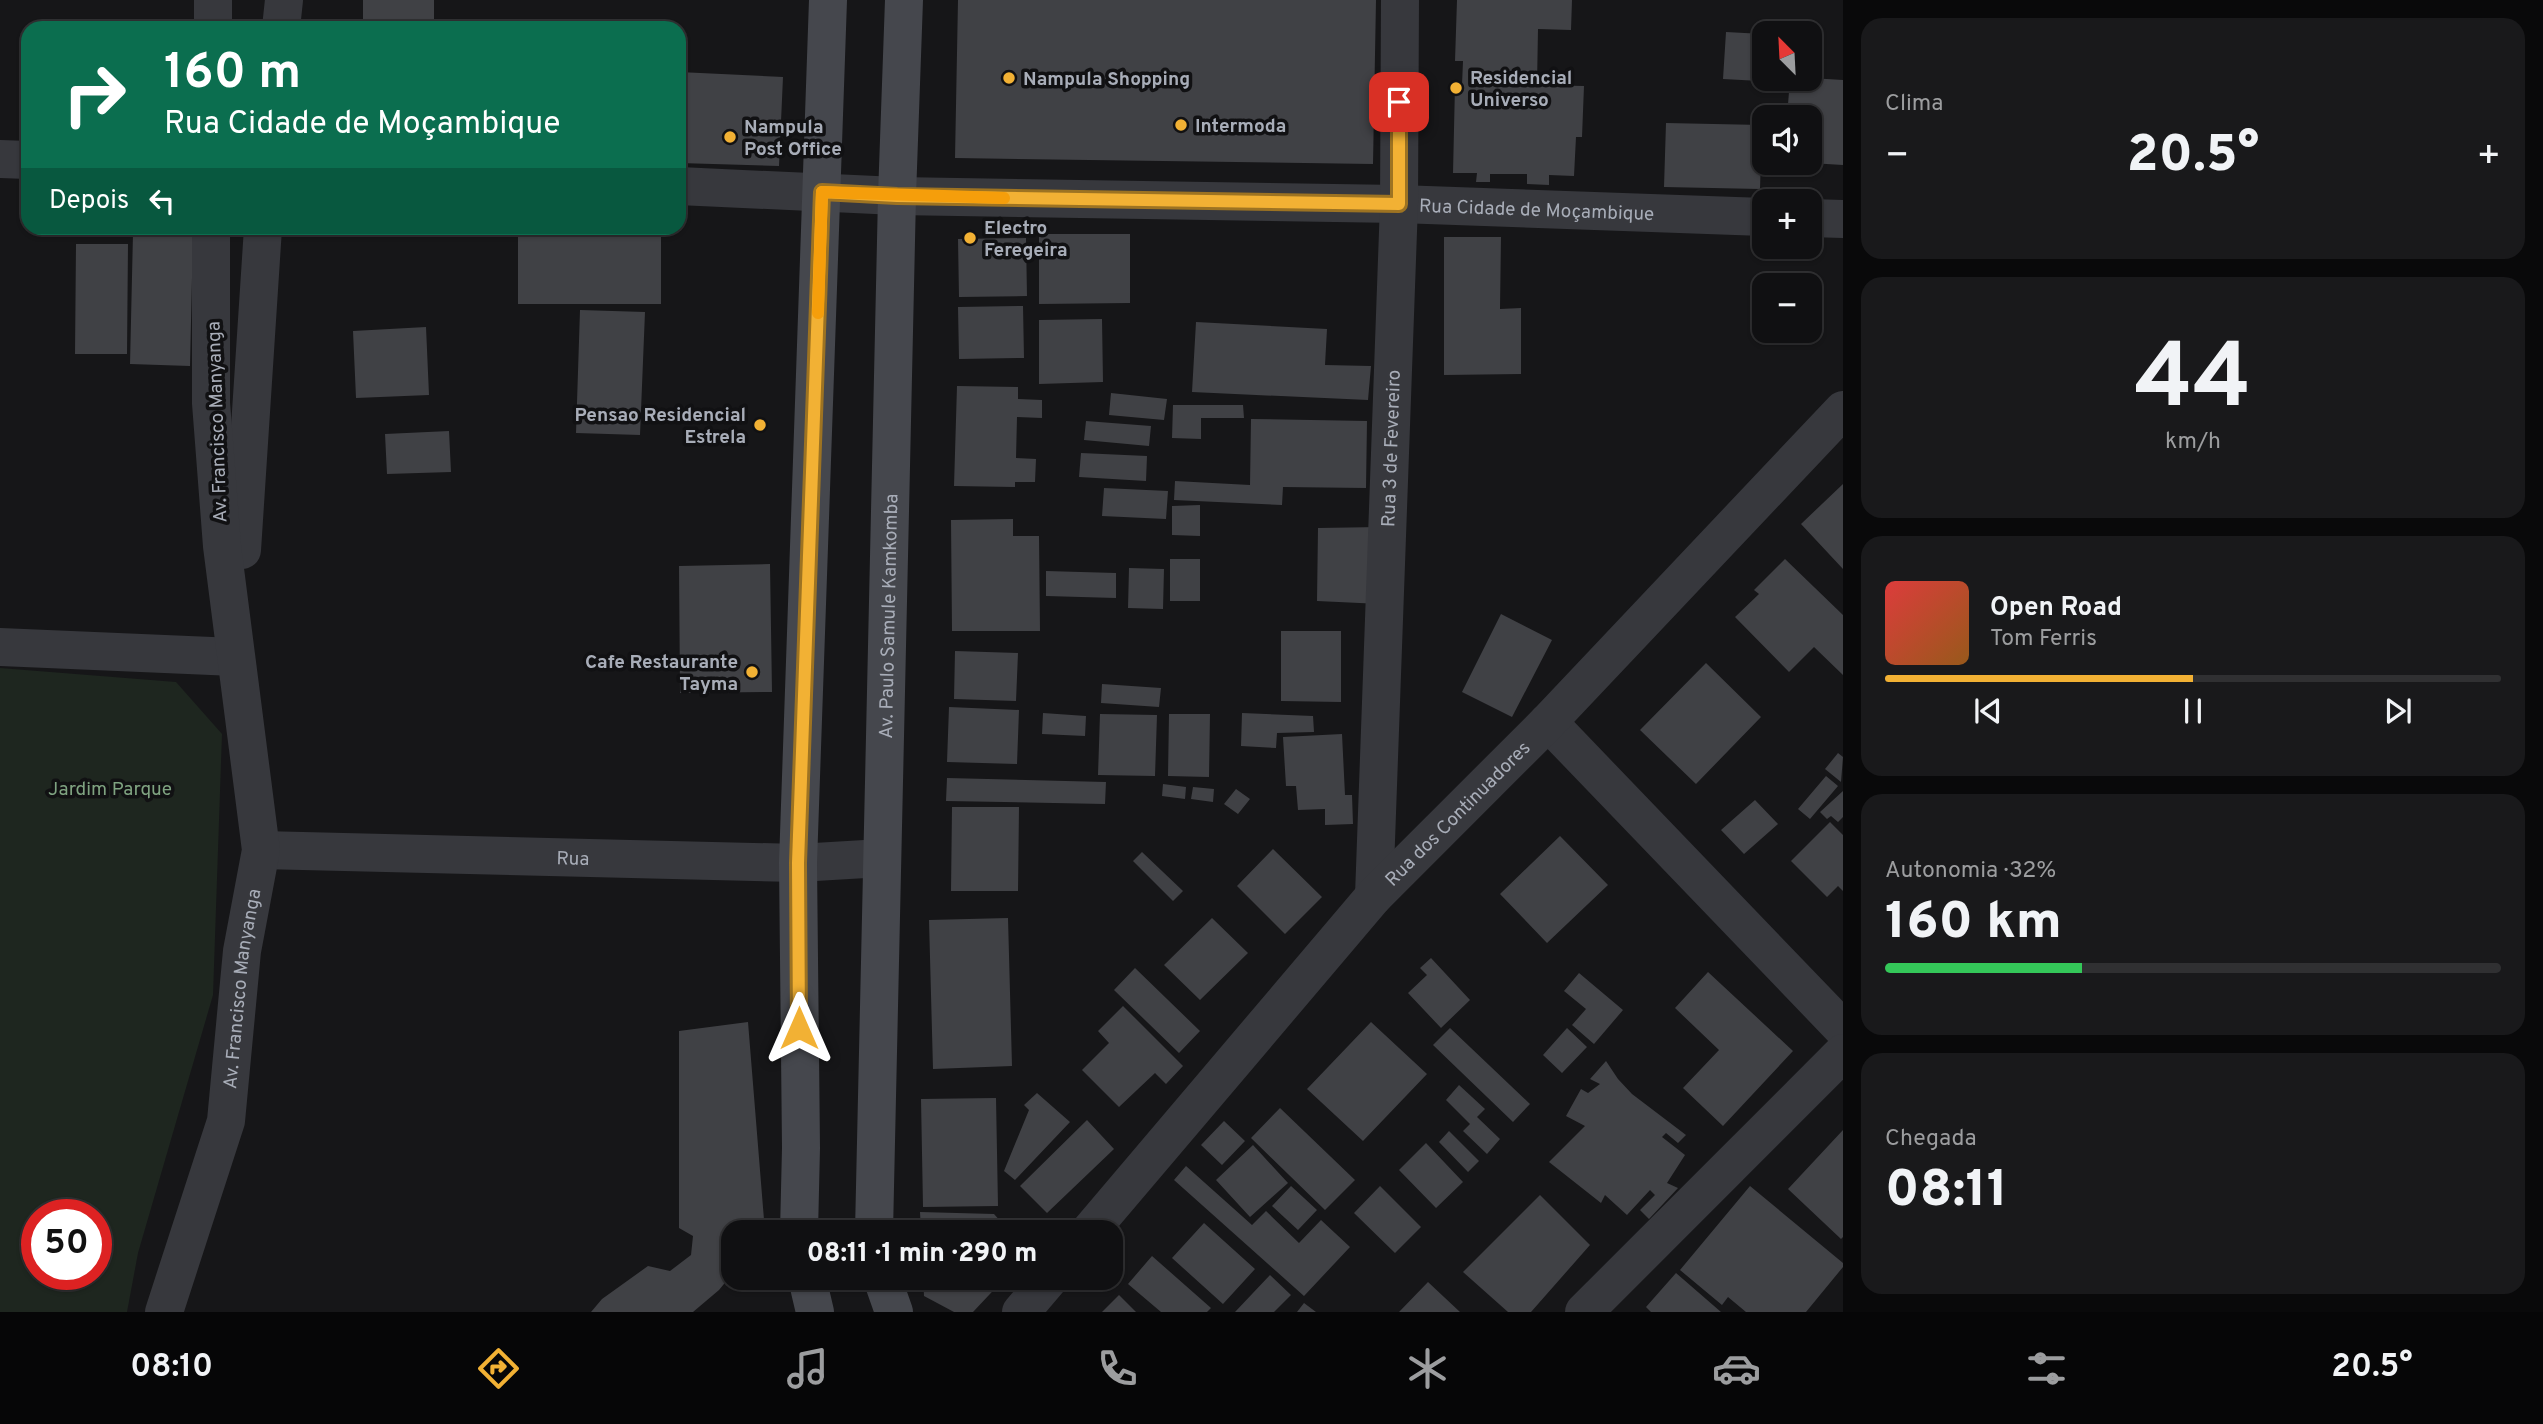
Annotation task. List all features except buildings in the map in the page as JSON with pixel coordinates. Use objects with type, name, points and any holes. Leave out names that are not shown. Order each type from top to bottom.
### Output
[{"type":"main road","points":[[799,1220],[798,863],[828,0]]},
{"type":"main road","name":"Av. Paulo Samule Kamkomba","points":[[874,1220],[897,196],[904,0]]},
{"type":"main road","points":[[810,1290],[815,1312]]},
{"type":"main road","points":[[886,1290],[894,1312]]},
{"type":"street","points":[[213,21],[214,0]]},
{"type":"street","points":[[282,21],[284,0]]},
{"type":"street","name":"Rua 3 de Fevereiro","points":[[1374,896],[1399,204],[1400,0]]},
{"type":"street","points":[[0,159],[21,160]]},
{"type":"street","name":"Rua Cidade de Moçambique","points":[[686,186],[897,196],[1399,204],[1752,217]]},
{"type":"street","points":[[1822,218],[1843,219]]},
{"type":"street","name":"Av. Francisco Manyanga","points":[[164,1312],[226,1121],[242,951],[261,850],[222,546],[211,403],[211,235]]},
{"type":"street","name":"Av. Francisco Manyanga","points":[[235,657],[263,235]]},
{"type":"street","name":"Rua dos Continuadores","points":[[1099,1220],[1374,896],[1548,722],[1843,410]]},
{"type":"street","points":[[0,647],[235,657]]},
{"type":"street","points":[[1548,722],[1843,1029]]},
{"type":"street","name":"Rua","points":[[261,850],[798,863],[882,858]]},
{"type":"street","points":[[1584,1312],[1843,1053]]},
{"type":"street","points":[[1021,1312],[1040,1290]]},
{"type":"green space","name":"Jardim Parque","points":[[0,668],[176,682],[222,734],[213,995],[138,1253],[127,1312],[0,1312]]},
{"type":"slow traffic","points":[[818,313],[822,192],[1004,198]]},
{"type":"place","name":"Nampula Shopping","points":[[1009,78]]},
{"type":"place","name":"Residencial Universo","points":[[1456,88]]},
{"type":"place","name":"Intermoda","points":[[1181,125]]},
{"type":"place","name":"Nampula Post Office","points":[[730,137]]},
{"type":"place","name":"Electro Feregeira","points":[[970,238]]},
{"type":"place","name":"Pensao Residencial Estrela","points":[[760,425]]},
{"type":"place","name":"Cafe Restaurante Tayma","points":[[752,672]]},
{"type":"route","points":[[799,1028],[798,863],[822,192],[897,196],[1399,204],[1399,102]]}]
